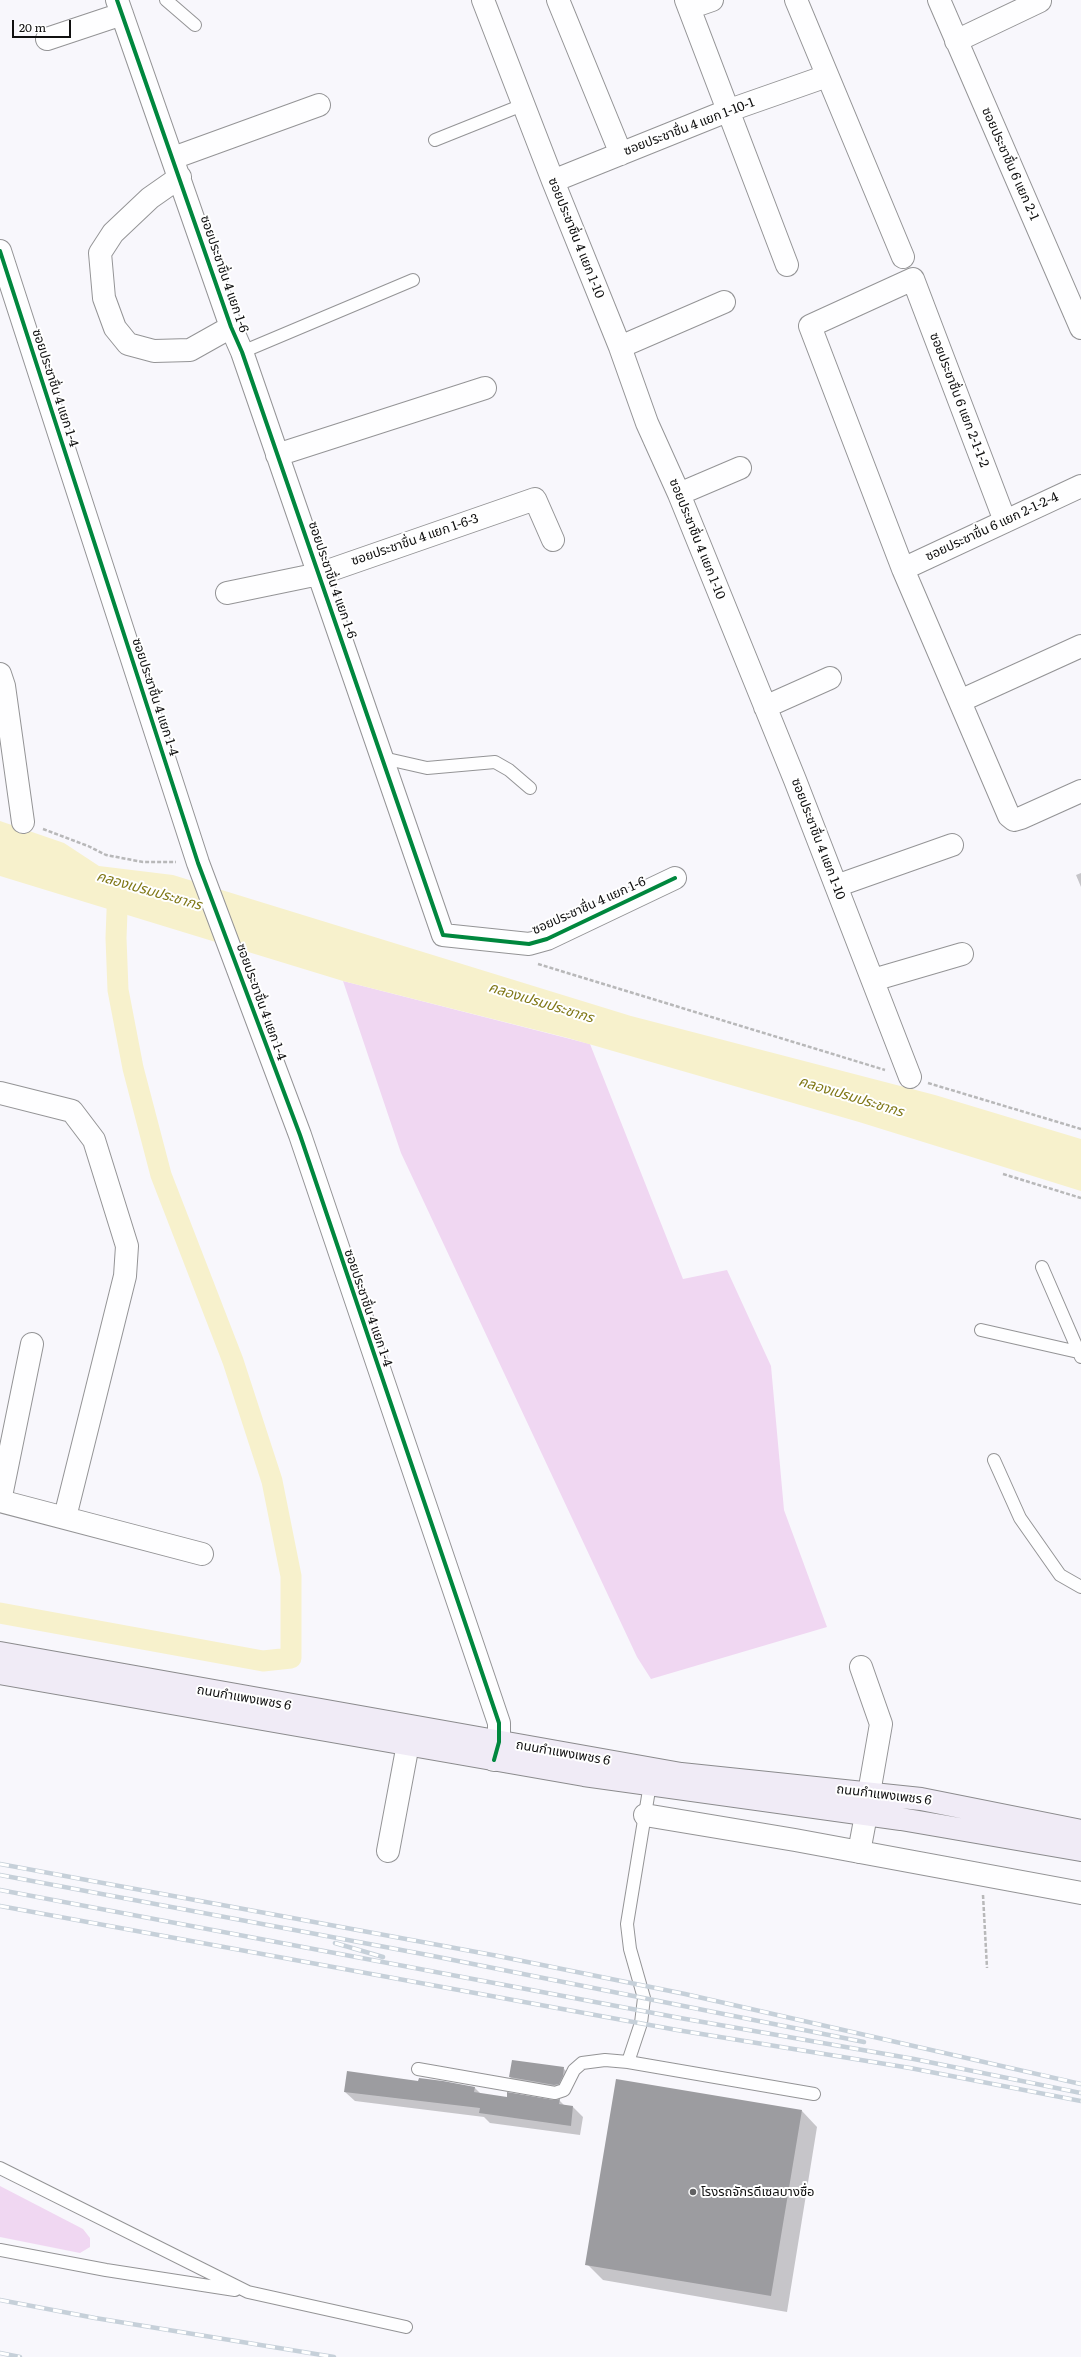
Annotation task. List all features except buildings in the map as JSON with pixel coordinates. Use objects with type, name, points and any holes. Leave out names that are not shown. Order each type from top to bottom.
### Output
[{"type":"street","name":"ซอยประชาชื่น 4 แยก 1-10","points":[[483,0],[525,104],[553,181],[620,347],[647,423],[679,494],[836,886],[910,1077]]},
{"type":"street","points":[[558,0],[621,154]]},
{"type":"street","points":[[712,0],[687,4],[787,265]]},
{"type":"street","points":[[796,0],[903,257]]},
{"type":"street","name":"ซอยประชาชื่น 6 แยก 2-1","points":[[939,0],[1081,328]]},
{"type":"street","points":[[956,40],[1040,1]]},
{"type":"street","points":[[47,38],[119,7]]},
{"type":"street","name":"ซอยประชาชื่น 4 แยก 1-6","points":[[119,7],[177,168],[231,327],[242,352],[443,935],[529,944],[547,938],[675,878]]},
{"type":"street","name":"ซอยประชาชื่น 4 แยก 1-10-1","points":[[553,181],[727,111],[827,76]]},
{"type":"street","points":[[231,327],[190,350],[154,352],[128,344],[115,328],[104,298],[100,253],[113,233],[150,198],[177,168],[319,105]]},
{"type":"street","name":"ซอยประชาชื่น 4 แยก 1-4","points":[[0,251],[198,863],[300,1135],[499,1723],[496,1751]]},
{"type":"street","name":"ซอยประชาชื่น 6 แยก 2-1-1-2","points":[[903,569],[810,326],[914,279],[1005,521]]},
{"type":"street","points":[[620,347],[724,302]]},
{"type":"street","points":[[277,455],[485,388]]},
{"type":"street","points":[[679,494],[740,468]]},
{"type":"street","name":"ซอยประชาชื่น 6 แยก 2-1-2-4","points":[[903,569],[1081,486]]},
{"type":"street","name":"ซอยประชาชื่น 4 แยก 1-6-3","points":[[227,593],[319,574],[535,499],[553,540]]},
{"type":"street","points":[[903,569],[1010,816],[1014,820],[1081,791]]},
{"type":"street","points":[[960,701],[1081,646]]},
{"type":"street","points":[[0,674],[4,686],[23,822]]},
{"type":"street","points":[[765,708],[830,678]]},
{"type":"street","points":[[836,886],[952,845]]},
{"type":"street","points":[[873,980],[962,954]]},
{"type":"street","points":[[0,1093],[72,1111],[94,1140],[127,1246],[126,1276],[65,1517]]},
{"type":"street","points":[[32,1344],[0,1501],[202,1554]]},
{"type":"street","name":"ถนนกำแพงเพชร 6","points":[[0,1653],[496,1751],[584,1775],[866,1815],[1081,1850]]},
{"type":"street","points":[[861,1667],[881,1724],[869,1793]]},
{"type":"street","name":"ถนนกำแพงเพชร 6","points":[[0,1673],[408,1744],[496,1751],[681,1774],[921,1799],[1081,1831]]},
{"type":"street","points":[[388,1851],[408,1744]]},
{"type":"street","points":[[645,1815],[859,1852],[1081,1893]]},
{"type":"street","points":[[859,1852],[866,1815]]},
{"type":"lane","points":[[166,0],[195,25]]},
{"type":"lane","points":[[435,140],[525,104]]},
{"type":"lane","points":[[242,352],[413,280]]},
{"type":"lane","points":[[383,758],[427,768],[496,762],[509,770],[530,788]]},
{"type":"lane","points":[[1042,1267],[1080,1355]]},
{"type":"lane","points":[[981,1330],[1080,1355]]},
{"type":"lane","points":[[994,1460],[1020,1518],[1060,1575],[1081,1587]]},
{"type":"lane","points":[[628,2062],[643,2011],[644,1998],[630,1949],[627,1924],[650,1784]]},
{"type":"lane","points":[[418,2069],[555,2093],[564,2090],[574,2070],[582,2063],[605,2060],[628,2062],[814,2094]]},
{"type":"lane","points":[[0,2168],[248,2292]]},
{"type":"lane","points":[[0,2250],[106,2270],[248,2292],[406,2327]]},
{"type":"path","points":[[23,822],[88,846],[106,855],[143,862],[198,863]]},
{"type":"path","points":[[534,963],[1081,1129]]},
{"type":"path","points":[[1003,1174],[1081,1198]]},
{"type":"path","points":[[982,1875],[987,1968]]},
{"type":"shaded area","points":[[343,981],[590,1044],[683,1279],[727,1270],[771,1366],[784,1510],[827,1627],[651,1679],[637,1657],[401,1153]]},
{"type":"shaded area","points":[[0,2186],[83,2229],[90,2238],[90,2247],[80,2253],[0,2237]]},
{"type":"water","name":"คลองเปรมประชากร","points":[[0,821],[64,843],[99,866],[173,875],[631,1016],[935,1095],[1081,1139],[1081,1191],[859,1122],[568,1038],[343,981],[0,876]]},
{"type":"waterway","name":"คลองเปรมประชากร","points":[[0,1613],[263,1661],[291,1658],[291,1576],[272,1481],[233,1361],[161,1175],[133,1068],[118,990],[116,938],[118,885]]},
{"type":"railway","points":[[0,1864],[498,1956],[685,1994],[1081,2084]]},
{"type":"railway","points":[[0,1875],[428,1955],[864,2042]]},
{"type":"railway","points":[[0,1890],[680,2018],[914,2059],[1081,2093]]},
{"type":"railway","points":[[0,1906],[677,2030],[910,2068],[1081,2101]]},
{"type":"railway","points":[[335,1943],[383,1957]]},
{"type":"railway","points":[[0,2300],[95,2318],[334,2357]]},
{"type":"railway","points":[[0,2353],[20,2357]]},
{"type":"cycle path","points":[[117,0],[231,327],[242,352],[443,935],[529,944],[547,939],[675,878]]},
{"type":"cycle path","points":[[0,251],[198,863],[300,1135],[499,1723],[499,1742],[494,1760]]},
{"type":"place","name":"โรงรถจักรดีเซลบางซื่อ","points":[[693,2192]]}]
